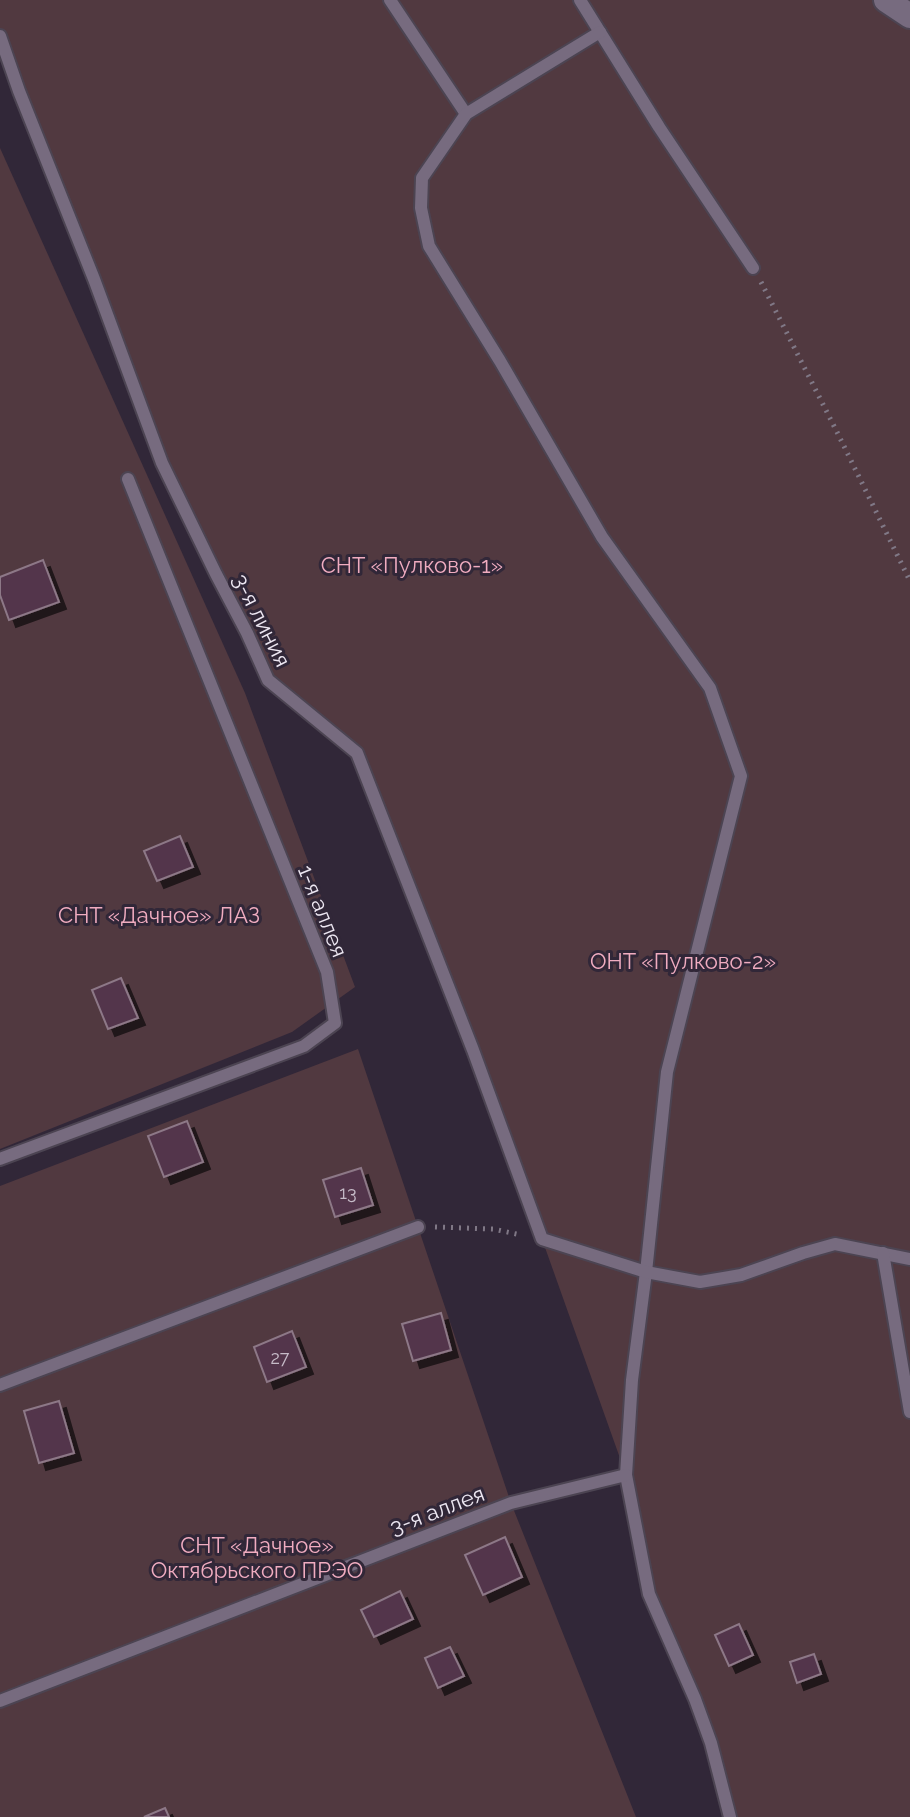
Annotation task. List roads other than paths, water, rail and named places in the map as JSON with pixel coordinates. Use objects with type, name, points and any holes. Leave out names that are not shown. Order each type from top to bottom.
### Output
[{"type":"street","points":[[886,0],[910,16]]},
{"type":"lane","points":[[390,0],[466,114]]},
{"type":"lane","points":[[580,0],[659,127],[753,268]]},
{"type":"lane","points":[[600,32],[466,114],[422,178],[421,208],[429,246],[602,537],[710,688],[741,776],[667,1072],[632,1380],[626,1475],[649,1594],[711,1743],[730,1817]]},
{"type":"lane","name":"3-я линия","points":[[0,36],[162,463],[268,680],[357,753],[473,1050],[542,1239],[646,1272]]},
{"type":"lane","name":"1-я аллея","points":[[0,1159],[304,1046],[335,1023],[327,972],[128,479]]},
{"type":"lane","points":[[0,1385],[418,1227]]},
{"type":"lane","points":[[646,1272],[700,1282],[741,1275],[835,1244],[910,1259]]},
{"type":"lane","points":[[883,1253],[910,1412]]},
{"type":"lane","name":"3-я аллея","points":[[0,1701],[511,1503],[626,1475]]},
{"type":"park label","name":"СНТ «Пулково-1»","points":[[412,565]]},
{"type":"park label","name":"СНТ «Дачное» ЛАЗ","points":[[159,915]]},
{"type":"park label","name":"ОНТ «Пулково-2»","points":[[683,961]]},
{"type":"park label","name":"СНТ «Дачное» Октябрьского ПРЭО","points":[[257,1558]]}]
